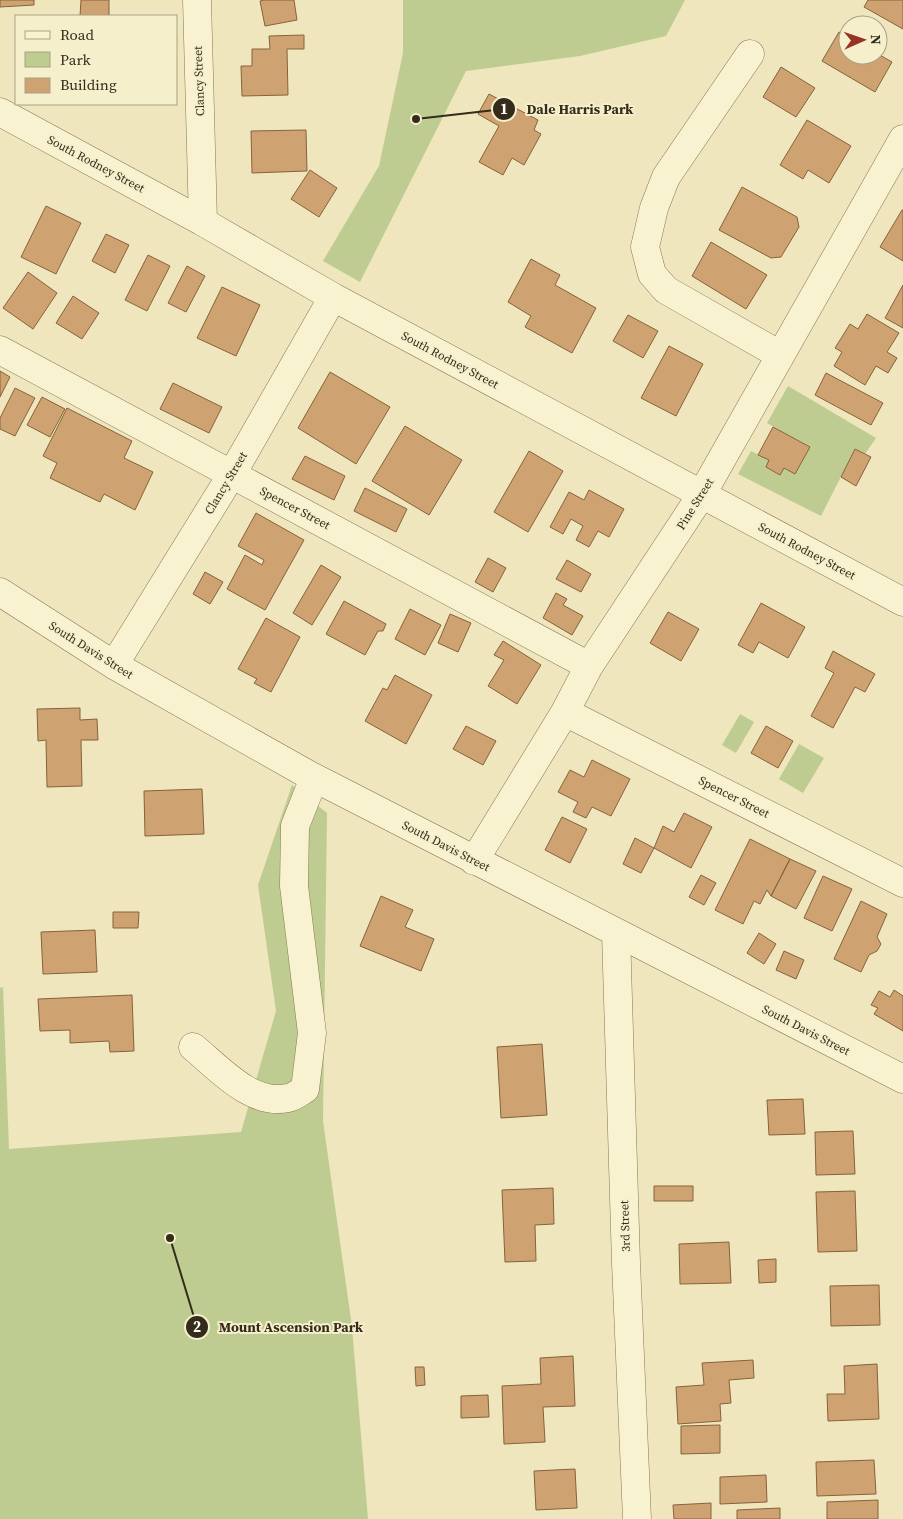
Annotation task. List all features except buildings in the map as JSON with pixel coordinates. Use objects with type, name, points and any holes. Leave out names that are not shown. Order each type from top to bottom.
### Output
[{"type":"street","name":"Clancy Street","points":[[197,0],[203,222]]},
{"type":"street","points":[[750,54],[666,178],[654,208],[645,247],[652,274],[666,290],[780,355]]},
{"type":"street","name":"South Rodney Street","points":[[0,112],[203,222],[333,297],[903,602]]},
{"type":"street","name":"Pine Street","points":[[474,861],[565,712],[589,666],[702,494],[903,139]]},
{"type":"street","name":"Clancy Street","points":[[114,665],[232,474],[333,297]]},
{"type":"street","name":"Spencer Street","points":[[0,350],[589,666]]},
{"type":"street","name":"South Davis Street","points":[[0,592],[114,665],[314,778],[903,1079]]},
{"type":"street","name":"Spencer Street","points":[[565,712],[903,883]]},
{"type":"street","points":[[193,1047],[244,1089],[271,1100],[290,1098],[305,1089],[312,1033],[294,886],[295,826],[314,778]]},
{"type":"street","name":"3rd Street","points":[[616,933],[626,1263],[637,1519]]},
{"type":"green space","points":[[403,0],[685,0],[666,36],[580,56],[466,71],[360,282],[323,261],[379,166],[403,53]]},
{"type":"green space","points":[[788,386],[876,438],[865,454],[855,449],[821,516],[738,474],[751,451],[769,460],[766,467],[780,475],[784,468],[795,474],[810,447],[767,423]]},
{"type":"green space","points":[[740,714],[754,722],[736,753],[722,745]]},
{"type":"green space","points":[[799,744],[824,758],[803,793],[779,779]]},
{"type":"green space","points":[[292,785],[327,813],[323,1121],[352,1327],[368,1519],[0,1519],[0,988],[3,987],[9,1149],[241,1132],[276,1011],[258,885]]},
{"type":"place","name":"Dale Harris Park","points":[[416,119]]},
{"type":"place","name":"Mount Ascension Park","points":[[170,1238]]}]
